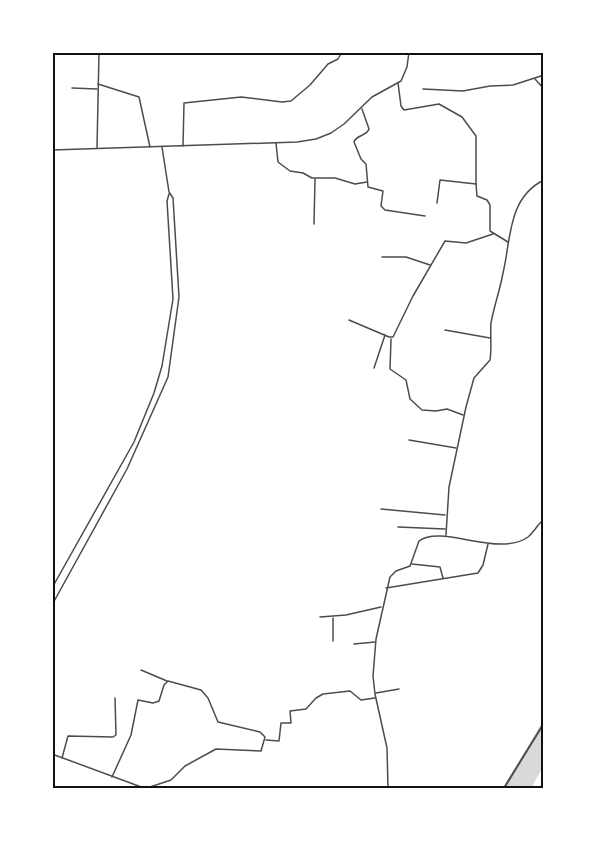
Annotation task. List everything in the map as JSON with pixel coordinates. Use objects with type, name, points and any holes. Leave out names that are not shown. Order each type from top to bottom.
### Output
[{"type":"street","points":[[97,149],[99,52]]},
{"type":"street","points":[[183,147],[182,106],[184,102],[240,97],[291,101],[342,52]]},
{"type":"street","points":[[52,150],[183,147],[307,141],[323,137],[338,128],[372,97],[398,82],[407,67],[409,52]]},
{"type":"street","points":[[423,89],[463,91],[489,86],[513,85],[543,75]]},
{"type":"street","points":[[535,79],[543,89]]},
{"type":"street","points":[[398,82],[401,105],[404,110],[439,104],[462,117],[476,136],[477,196],[487,200],[490,205],[489,228],[493,234],[509,242]]},
{"type":"street","points":[[98,84],[139,97],[150,148]]},
{"type":"street","points":[[72,88],[98,89]]},
{"type":"street","points":[[362,108],[369,129],[355,138],[354,142],[361,159],[366,164],[369,188],[383,191],[383,209],[425,216]]},
{"type":"street","points":[[276,142],[278,162],[290,171],[315,178],[339,179],[356,184],[367,182]]},
{"type":"street","points":[[52,588],[134,442],[154,393],[162,366],[173,299],[167,201],[169,192],[162,147]]},
{"type":"street","points":[[314,224],[315,178]]},
{"type":"street","points":[[437,203],[440,180],[476,184]]},
{"type":"street","points":[[446,536],[449,487],[464,415],[474,378],[490,360],[492,317],[510,228],[517,209],[531,188],[543,180]]},
{"type":"street","points":[[52,606],[127,469],[168,377],[178,297],[173,198],[169,192]]},
{"type":"street","points":[[464,415],[447,409],[422,410],[410,399],[406,380],[390,369],[391,338],[445,241],[466,243],[493,234]]},
{"type":"street","points":[[382,257],[406,257],[431,266]]},
{"type":"street","points":[[349,320],[391,338]]},
{"type":"street","points":[[446,330],[490,338]]},
{"type":"street","points":[[374,368],[385,335]]},
{"type":"street","points":[[409,440],[457,448]]},
{"type":"street","points":[[381,509],[446,515]]},
{"type":"street","points":[[411,564],[420,539],[446,536],[488,543],[515,542],[526,538],[543,519]]},
{"type":"street","points":[[398,527],[446,529]]},
{"type":"street","points":[[386,588],[473,574],[481,570],[488,543]]},
{"type":"street","points":[[388,789],[387,748],[373,676],[376,642],[386,588],[392,573],[411,564],[440,567],[443,579]]},
{"type":"street","points":[[320,617],[333,617],[382,607]]},
{"type":"street","points":[[333,617],[333,641]]},
{"type":"street","points":[[354,644],[376,642]]},
{"type":"street","points":[[52,754],[146,789],[171,780],[185,766],[212,751],[225,748],[258,752],[262,749],[264,734],[218,722],[208,698],[201,690],[168,681],[141,670]]},
{"type":"street","points":[[112,777],[131,735],[138,700],[153,703],[159,701],[164,685],[168,681]]},
{"type":"street","points":[[375,693],[399,689]]},
{"type":"street","points":[[265,740],[279,741],[281,723],[291,723],[290,711],[306,709],[319,695],[350,691],[361,700],[376,698]]},
{"type":"street","points":[[62,758],[68,736],[113,737],[116,735],[115,698]]},
{"type":"street","points":[[504,789],[543,723]]},
{"type":"street","points":[[540,788],[543,782]]},
{"type":"shaded area","points":[[543,721],[543,767],[531,788],[503,788]]}]
